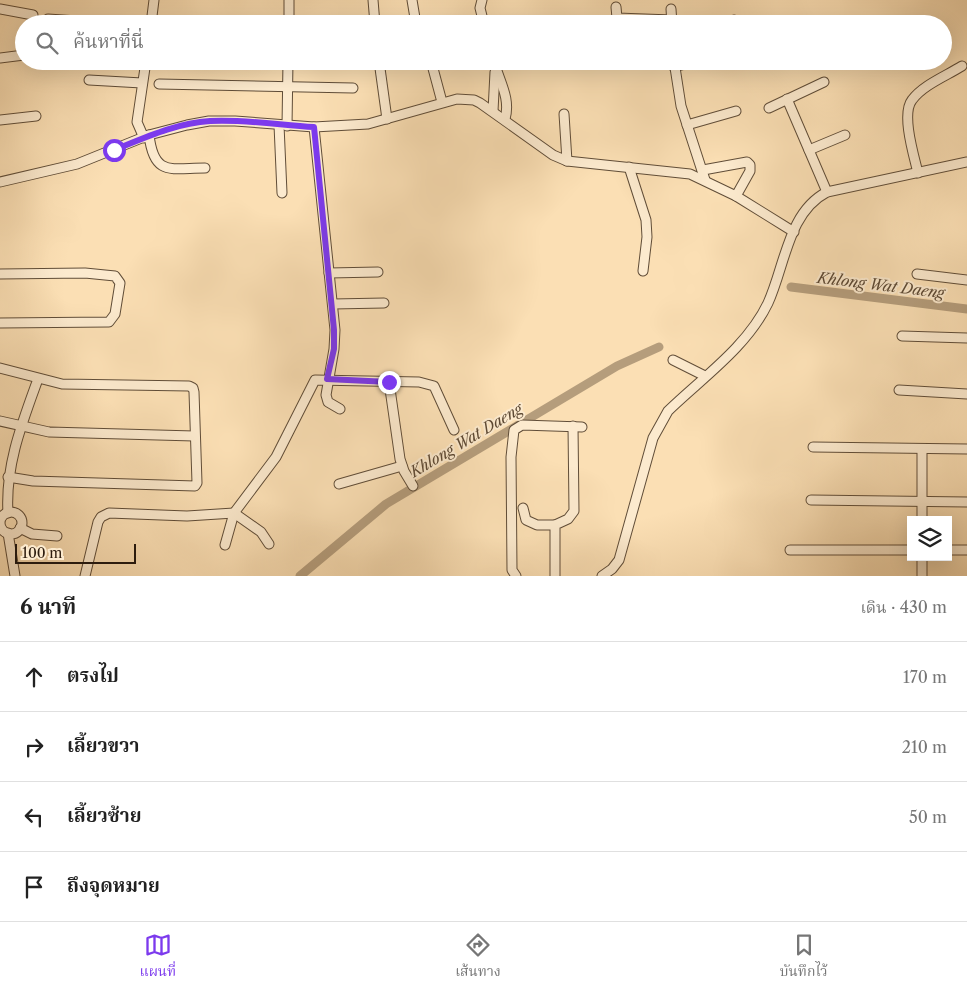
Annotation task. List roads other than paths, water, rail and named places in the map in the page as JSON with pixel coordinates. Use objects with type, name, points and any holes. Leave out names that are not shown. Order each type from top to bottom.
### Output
[{"type":"street","points":[[152,15],[154,0]]},
{"type":"street","points":[[289,0],[289,15]]},
{"type":"street","points":[[373,0],[374,15]]},
{"type":"street","points":[[412,0],[414,15]]},
{"type":"street","points":[[482,0],[480,8],[482,15]]},
{"type":"street","points":[[616,7],[617,15]]},
{"type":"street","points":[[0,9],[33,14]]},
{"type":"street","points":[[671,9],[671,15]]},
{"type":"street","points":[[0,58],[15,56]]},
{"type":"street","points":[[918,173],[908,119],[911,101],[919,93],[962,66]]},
{"type":"street","points":[[144,70],[137,122],[147,136],[157,163],[164,168],[205,168]]},
{"type":"street","points":[[282,193],[283,125],[288,70]]},
{"type":"street","points":[[380,70],[387,119]]},
{"type":"street","points":[[433,70],[442,102]]},
{"type":"street","points":[[493,112],[495,70]]},
{"type":"street","points":[[497,70],[503,84],[508,109],[504,119]]},
{"type":"street","points":[[675,70],[681,106],[705,180]]},
{"type":"street","points":[[89,80],[142,84]]},
{"type":"street","points":[[769,108],[824,82]]},
{"type":"street","points":[[159,84],[353,88]]},
{"type":"street","points":[[0,182],[78,164],[147,136],[209,121],[314,127],[368,124],[457,98],[474,100],[504,119],[553,155],[567,161],[690,174],[736,196],[794,232]]},
{"type":"street","points":[[787,100],[827,192]]},
{"type":"street","points":[[687,125],[736,111]]},
{"type":"street","points":[[564,114],[567,161]]},
{"type":"street","points":[[0,120],[36,116]]},
{"type":"street","points":[[314,127],[333,304],[334,349],[327,379],[327,400],[340,408]]},
{"type":"street","points":[[809,150],[845,135]]},
{"type":"street","points":[[703,170],[746,162],[750,165],[750,171],[736,196]]},
{"type":"street","points":[[602,576],[612,570],[619,560],[650,446],[660,422],[668,411],[729,354],[767,304],[794,232],[809,203],[827,192],[967,162]]},
{"type":"street","points":[[629,167],[646,220],[647,237],[643,271]]},
{"type":"street","points":[[329,273],[378,272]]},
{"type":"street","points":[[0,274],[86,273],[115,276],[120,283],[115,314],[109,322],[0,323]]},
{"type":"street","points":[[917,274],[967,280]]},
{"type":"street","points":[[333,304],[384,303]]},
{"type":"street","points":[[902,336],[967,338]]},
{"type":"street","points":[[673,360],[705,376]]},
{"type":"street","points":[[0,368],[62,384],[189,386],[193,388],[194,392],[197,482],[192,487],[33,481],[8,477]]},
{"type":"street","points":[[8,513],[8,477],[10,466],[38,379]]},
{"type":"street","points":[[225,545],[234,513],[276,457],[315,380],[419,382],[434,386],[454,430]]},
{"type":"street","points":[[389,382],[402,466],[413,486]]},
{"type":"street","points":[[899,390],[967,394]]},
{"type":"street","points":[[0,421],[22,424],[49,432],[194,436]]},
{"type":"street","points":[[516,576],[512,570],[511,457],[514,430],[522,424],[577,427],[574,511],[568,519],[555,525],[537,525],[526,520],[523,508]]},
{"type":"street","points":[[813,447],[967,449]]},
{"type":"street","points":[[922,449],[922,516]]},
{"type":"street","points":[[0,467],[10,466]]},
{"type":"street","points":[[339,484],[402,466]]},
{"type":"street","points":[[811,500],[922,503],[967,502]]},
{"type":"street","points":[[8,533],[15,533],[20,528],[19,516],[14,513],[8,513],[1,519],[0,526],[8,533],[16,576]]},
{"type":"street","points":[[85,576],[98,522],[105,514],[187,516],[234,513],[261,532],[269,544]]},
{"type":"street","points":[[555,525],[555,576]]},
{"type":"street","points":[[20,528],[32,534],[56,536]]},
{"type":"street","points":[[790,550],[907,550]]},
{"type":"street","points":[[952,550],[967,550]]},
{"type":"street","points":[[922,561],[922,576]]},
{"type":"waterway","name":"Khlong Wat Daeng","points":[[791,287],[967,309]]},
{"type":"waterway","name":"Khlong Wat Daeng","points":[[300,576],[386,504],[617,366],[659,347]]}]
